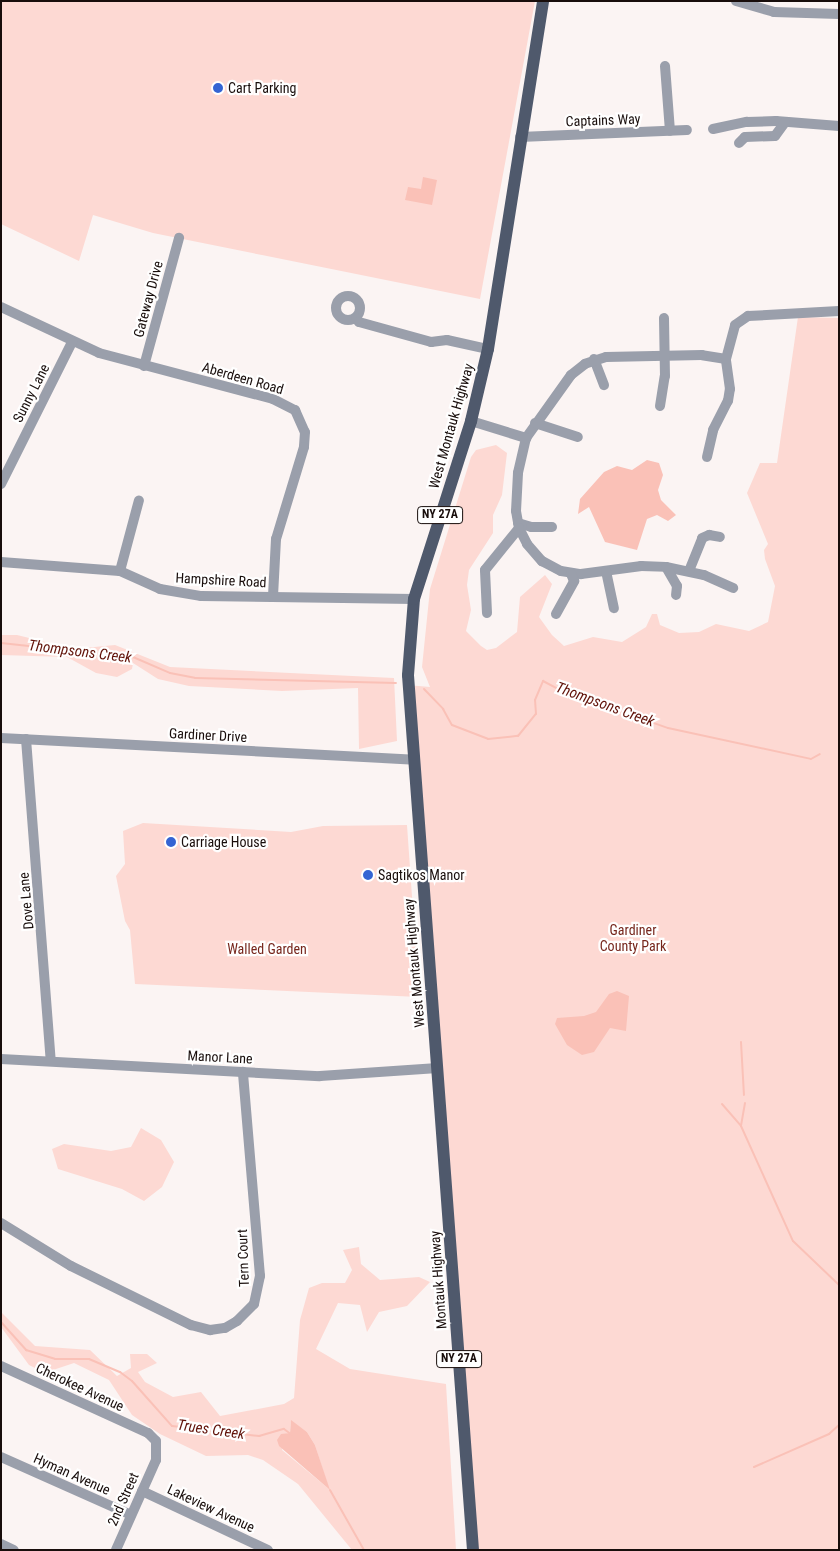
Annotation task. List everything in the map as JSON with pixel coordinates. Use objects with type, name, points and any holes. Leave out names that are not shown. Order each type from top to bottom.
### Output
[{"type":"main road","name":"West Montauk Highway","points":[[438,1068],[408,675],[414,599],[471,421],[488,349],[543,1]]},
{"type":"main road","name":"Montauk Highway","points":[[438,1068],[473,1550]]},
{"type":"street","points":[[736,1],[774,12],[839,14]]},
{"type":"street","points":[[665,66],[670,131]]},
{"type":"street","points":[[713,129],[748,122],[785,122],[839,126]]},
{"type":"street","points":[[739,143],[745,137],[775,136],[785,122]]},
{"type":"street","name":"Captains Way","points":[[520,137],[688,130]]},
{"type":"street","name":"Gateway Drive","points":[[144,366],[178,238]]},
{"type":"street","name":"Aberdeen Road","points":[[1,306],[72,342],[99,353],[273,399],[294,410],[302,421],[305,432],[304,447],[276,539],[273,597]]},
{"type":"street","points":[[707,457],[712,430],[728,402],[730,389],[726,359],[731,334],[741,319],[839,311]]},
{"type":"street","points":[[356,318],[359,322],[431,342],[448,340],[488,349]]},
{"type":"street","points":[[660,406],[665,376],[662,356],[664,318]]},
{"type":"street","name":"Sunny Lane","points":[[1,484],[72,342]]},
{"type":"street","points":[[726,359],[702,355],[594,359],[571,375],[526,438],[517,488],[518,525],[526,544],[542,561],[571,574],[666,567],[690,571],[733,588]]},
{"type":"street","points":[[594,359],[604,385]]},
{"type":"street","points":[[471,421],[526,438]]},
{"type":"street","points":[[535,423],[578,437]]},
{"type":"street","points":[[120,571],[139,500]]},
{"type":"street","points":[[518,525],[552,527]]},
{"type":"street","points":[[487,613],[484,570],[518,525]]},
{"type":"street","points":[[690,571],[702,538],[709,535],[720,537]]},
{"type":"street","name":"Hampshire Road","points":[[1,562],[120,571],[178,594],[414,599]]},
{"type":"street","points":[[666,567],[677,586],[676,595]]},
{"type":"street","points":[[606,571],[614,608]]},
{"type":"street","points":[[556,614],[574,580],[571,574]]},
{"type":"street","name":"Gardiner Drive","points":[[1,738],[414,760]]},
{"type":"street","name":"Dove Lane","points":[[26,739],[51,1061]]},
{"type":"street","name":"Manor Lane","points":[[1,1059],[320,1076],[438,1068]]},
{"type":"street","name":"Tern Court","points":[[1,1223],[71,1266],[191,1325],[210,1330],[224,1328],[237,1321],[254,1304],[259,1283],[243,1072]]},
{"type":"street","name":"Cherokee Avenue","points":[[1,1366],[148,1434],[158,1449],[156,1460]]},
{"type":"street","name":"Hyman Avenue","points":[[1,1457],[131,1516]]},
{"type":"street","name":"2nd Street","points":[[116,1550],[156,1460]]},
{"type":"street","name":"Lakeview Avenue","points":[[142,1490],[268,1550]]},
{"type":"street","points":[[1,1544],[14,1550]]},
{"type":"green space","points":[[1,1],[535,1],[480,299],[153,233],[93,215],[79,261],[1,224]]},
{"type":"green space","name":"Gardiner County Park","points":[[798,317],[839,318],[839,1550],[473,1550],[407,685],[430,687],[422,667],[430,589],[471,457],[476,450],[496,445],[507,453],[502,495],[493,515],[493,533],[469,570],[467,585],[471,610],[466,631],[487,650],[496,648],[517,632],[520,597],[545,575],[552,584],[539,617],[552,635],[564,646],[593,637],[622,642],[646,627],[652,614],[657,614],[660,625],[679,633],[699,632],[716,624],[749,631],[768,622],[775,586],[765,559],[764,550],[768,544],[747,493],[760,463],[777,463]]},
{"type":"green space","points":[[1,635],[17,635],[74,649],[115,645],[170,667],[394,678],[397,741],[359,749],[358,688],[282,691],[189,686],[158,679],[133,663],[132,669],[117,677],[96,673],[67,657],[1,655]]},
{"type":"green space","name":"Sagtikos Manor","points":[[143,823],[291,832],[323,826],[407,825],[419,997],[135,984],[130,930],[125,921],[116,876],[125,864],[123,831]]},
{"type":"green space","points":[[141,1128],[161,1140],[174,1162],[162,1187],[144,1201],[122,1189],[58,1169],[52,1149],[64,1144],[111,1151],[131,1147]]},
{"type":"green space","points":[[359,1247],[361,1264],[380,1280],[419,1277],[430,1282],[407,1306],[379,1312],[367,1332],[360,1305],[338,1303],[316,1349],[350,1369],[446,1384],[456,1550],[352,1550],[298,1484],[263,1460],[248,1455],[206,1456],[160,1434],[132,1415],[109,1380],[74,1363],[53,1370],[37,1369],[29,1365],[1,1327],[1,1312],[35,1346],[90,1350],[117,1376],[131,1368],[130,1354],[147,1354],[157,1363],[138,1372],[145,1382],[173,1397],[201,1392],[220,1416],[284,1404],[294,1398],[300,1320],[309,1288],[322,1283],[345,1283],[352,1270],[343,1250]],"holes":[[[291,1421],[307,1432],[315,1445],[329,1489],[282,1450],[286,1434],[290,1433]]]},
{"type":"shaded area","points":[[423,177],[437,180],[432,205],[405,200],[408,187],[421,189]]},
{"type":"shaded area","points":[[647,460],[659,463],[663,475],[658,490],[661,500],[676,515],[668,521],[657,515],[647,519],[637,550],[605,542],[589,507],[578,514],[580,499],[604,472],[617,466],[632,470]]},
{"type":"shaded area","points":[[617,991],[629,996],[626,1031],[610,1028],[594,1052],[582,1055],[567,1045],[555,1024],[557,1018],[584,1016],[596,1012],[609,994]]},
{"type":"shaded area","points":[[291,1420],[307,1432],[315,1445],[330,1490],[279,1446],[277,1440],[281,1434],[290,1433]]},
{"type":"waterway","name":"Thompsons Creek","points":[[1,643],[133,657],[170,673],[195,678],[396,683]]},
{"type":"waterway","name":"Thompsons Creek","points":[[424,689],[443,709],[452,725],[488,739],[518,736],[536,714],[535,700],[543,681],[560,690],[668,728],[811,759],[820,754]]},
{"type":"waterway","points":[[741,1042],[744,1095]]},
{"type":"waterway","points":[[745,1103],[741,1126],[793,1241],[839,1285]]},
{"type":"waterway","points":[[722,1104],[741,1126]]},
{"type":"waterway","name":"Trues Creek","points":[[1,1322],[26,1350],[55,1359],[89,1359],[120,1372],[132,1381],[172,1426],[259,1436],[284,1429],[292,1435]]},
{"type":"waterway","points":[[754,1467],[829,1434],[839,1425]]},
{"type":"waterway","name":"Trues Creek","points":[[330,1490],[364,1550]]},
{"type":"place","name":"Cart Parking","points":[[218,88]]},
{"type":"place","name":"Carriage House","points":[[171,842]]},
{"type":"place","name":"Sagtikos Manor","points":[[368,875]]},
{"type":"park label","name":"Walled Garden","points":[[267,949]]}]
